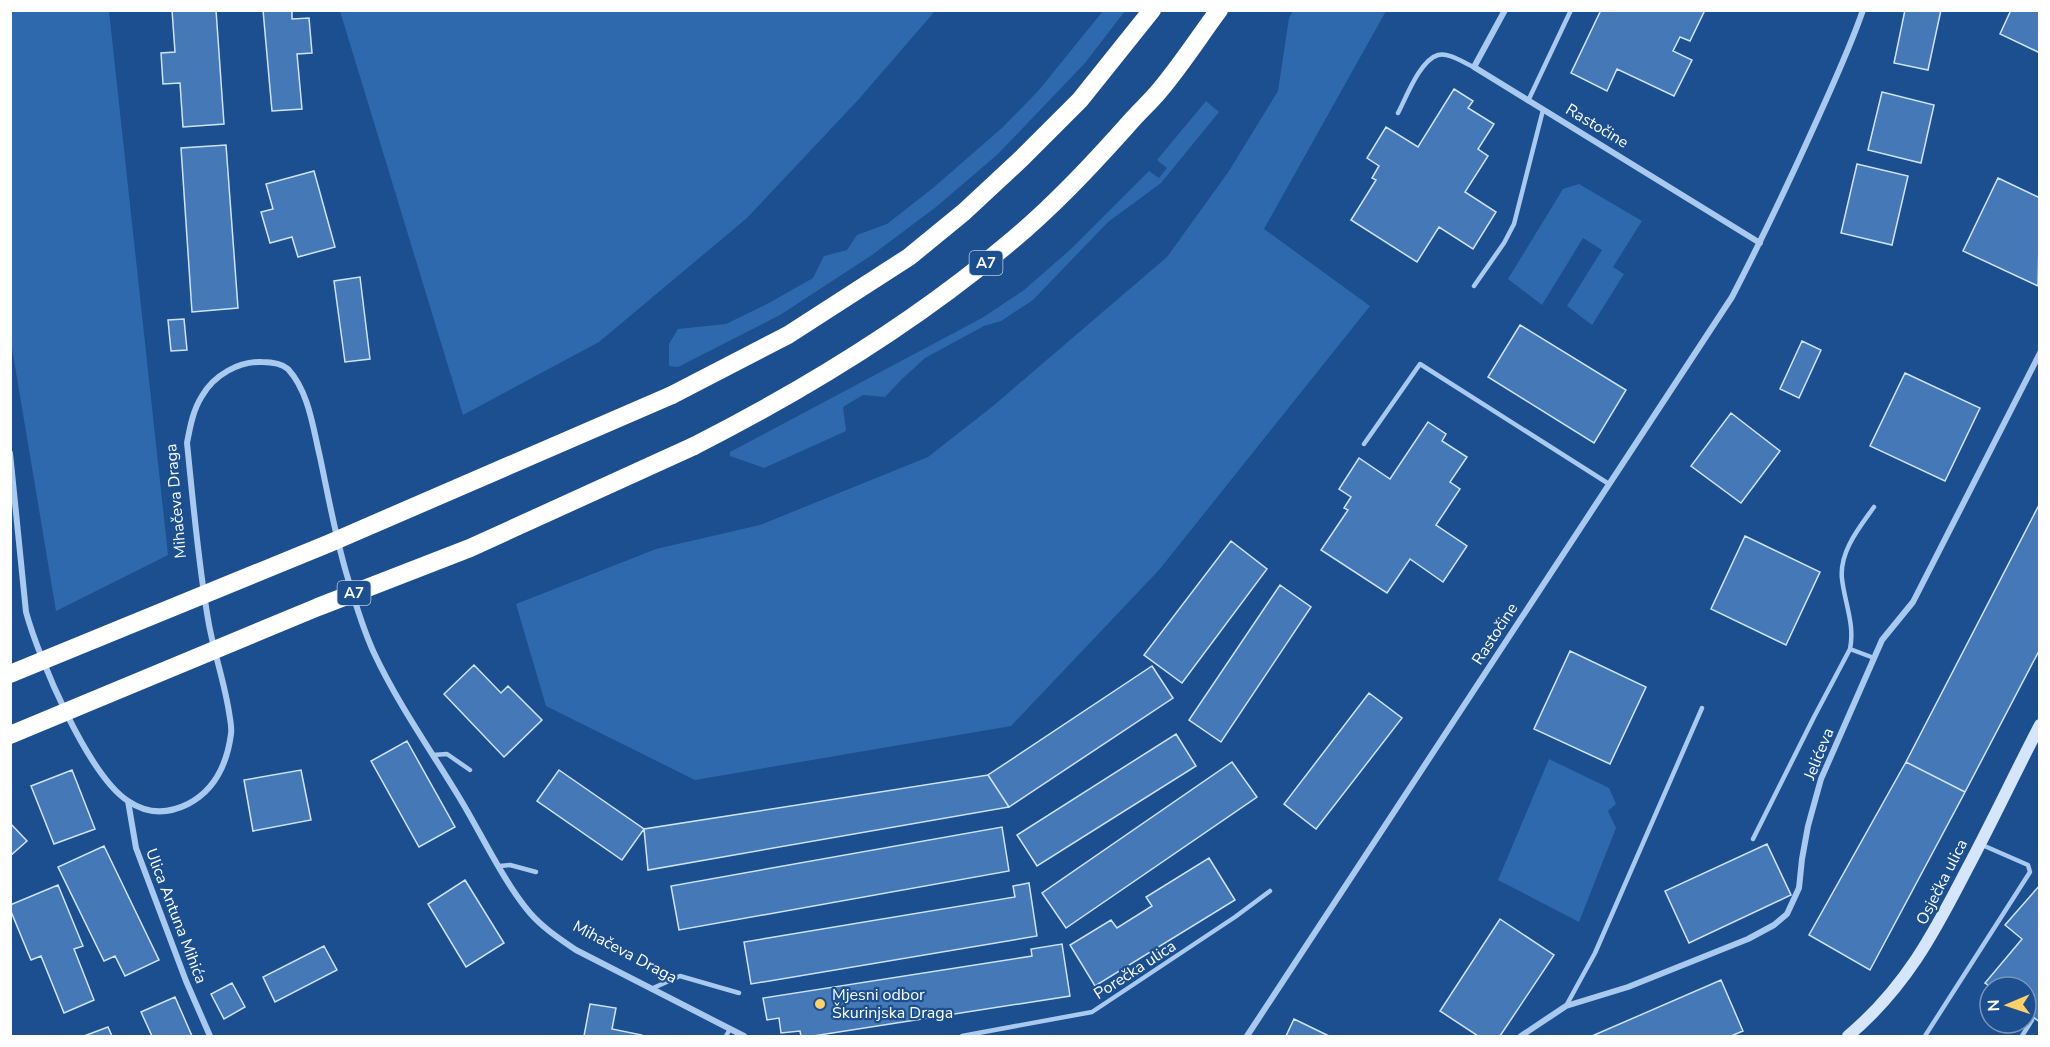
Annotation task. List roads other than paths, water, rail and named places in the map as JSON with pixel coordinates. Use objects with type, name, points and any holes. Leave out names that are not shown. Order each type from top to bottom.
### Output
[{"type":"highway","points":[[10,674],[330,543],[672,395],[788,335],[909,257],[964,212],[1023,158],[1080,100],[1152,10]]},
{"type":"highway","name":"A7","points":[[10,735],[318,607],[470,548],[694,446],[751,417],[866,350],[950,291],[1041,215],[1106,150],[1160,91],[1220,10]]},
{"type":"main road","name":"Osječka ulica","points":[[1848,1036],[1882,1004],[1908,973],[1931,939],[2040,725]]},
{"type":"street","points":[[1474,67],[1505,10]]},
{"type":"street","name":"Rastočine","points":[[1247,1036],[1732,297],[1760,243],[1854,37],[1863,10]]},
{"type":"street","name":"Rastočine","points":[[1474,67],[1760,243]]},
{"type":"street","name":"Jelićeva","points":[[1521,1036],[1566,1006],[1628,987],[1748,939],[1774,925],[1788,914],[1799,888],[1808,826],[1821,779],[1882,640],[1913,602],[2040,353]]},
{"type":"street","name":"Mihačeva Draga","points":[[10,453],[26,612],[31,631],[71,723],[90,758],[114,790],[145,810],[171,812],[206,792],[218,778],[225,760],[231,732],[227,699],[208,620],[187,443],[192,419],[202,395],[231,368],[249,362],[285,366],[296,379],[310,413],[345,570],[364,630],[378,663],[406,714],[530,913],[555,936],[576,950],[744,1036]]},
{"type":"street","name":"Ulica Antuna Mihića","points":[[128,801],[136,848],[186,981],[210,1036]]},
{"type":"lane","points":[[1528,101],[1571,10]]},
{"type":"lane","points":[[1398,113],[1421,69],[1439,54],[1474,67]]},
{"type":"lane","points":[[1474,285],[1504,243],[1514,224],[1543,110]]},
{"type":"lane","points":[[1364,444],[1420,364],[1609,484]]},
{"type":"lane","points":[[1753,839],[1850,650],[1852,637],[1841,578],[1843,564],[1848,546],[1874,507]]},
{"type":"lane","points":[[1850,650],[1874,658]]},
{"type":"lane","points":[[1566,1006],[1595,953],[1702,708]]},
{"type":"lane","points":[[433,755],[447,754],[470,770]]},
{"type":"lane","points":[[1925,1036],[2030,872],[2028,865],[1980,844]]},
{"type":"lane","points":[[500,866],[510,865],[536,872]]},
{"type":"lane","name":"Porečka ulica","points":[[962,1036],[1092,1012],[1235,917],[1270,891]]},
{"type":"lane","points":[[651,989],[680,976],[740,993]]},
{"type":"lane","points":[[726,1036],[729,1029]]},
{"type":"place","name":"Mjesni odbor Škurinjska Draga","points":[[820,1004]]}]
